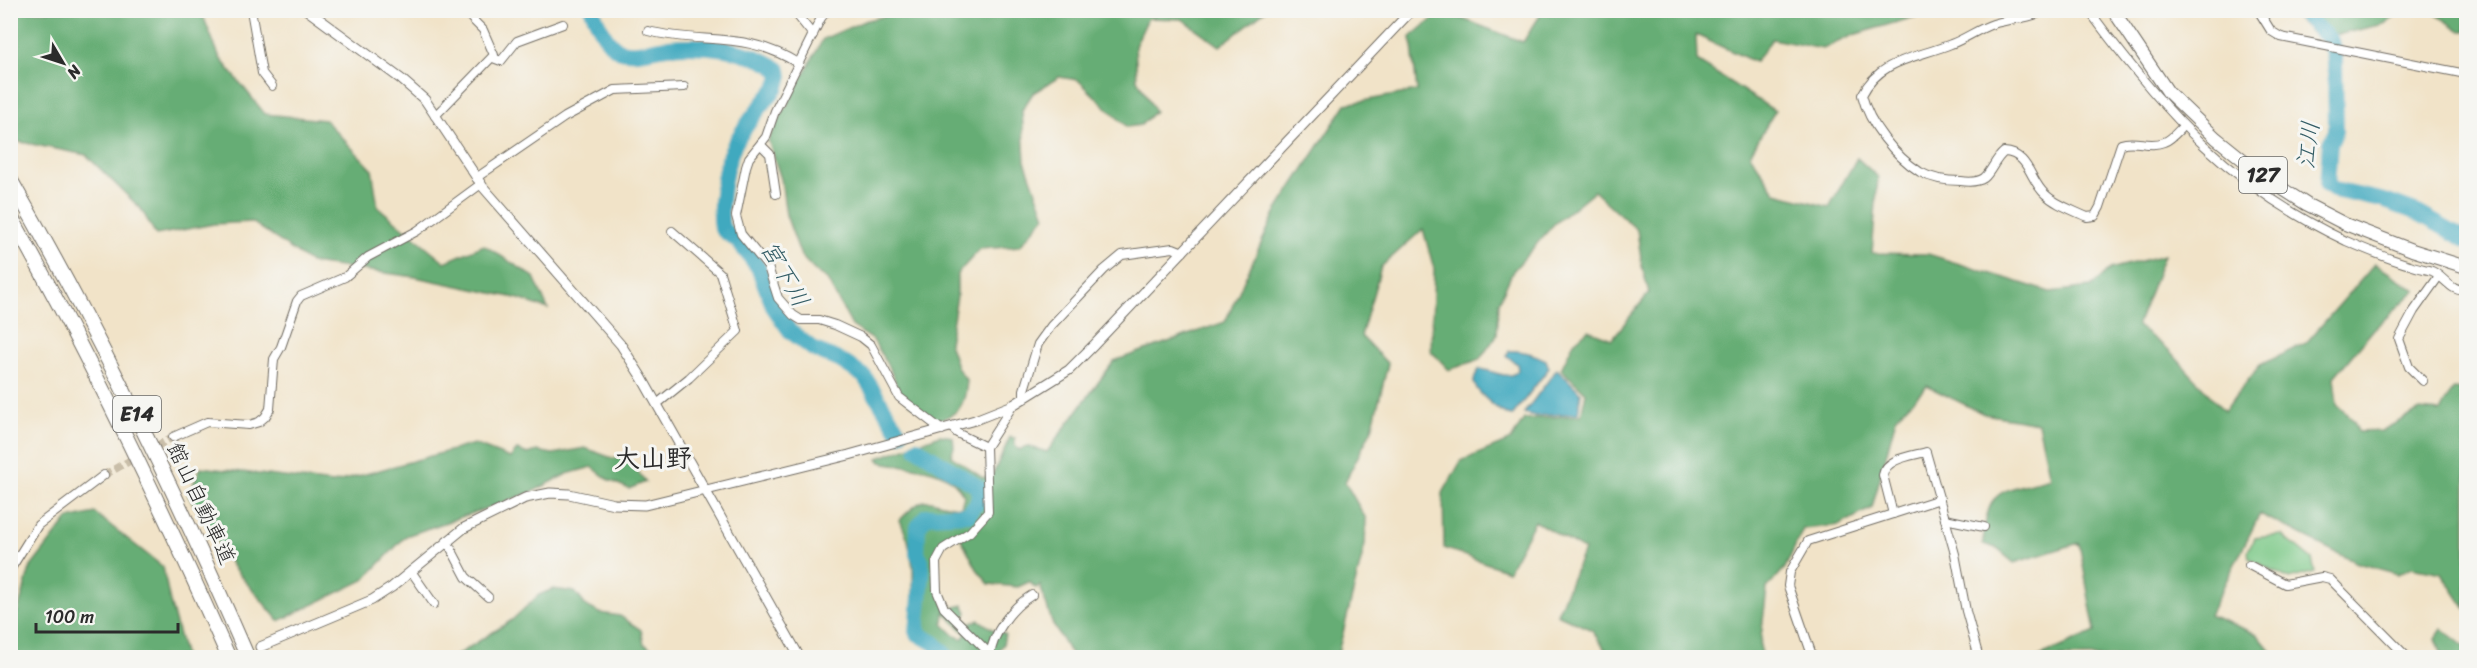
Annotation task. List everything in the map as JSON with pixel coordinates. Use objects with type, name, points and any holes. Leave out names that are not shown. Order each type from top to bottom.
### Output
[{"type":"highway","name":"127","points":[[2113,10],[2168,92],[2216,138],[2267,179],[2306,204],[2345,224],[2412,250],[2466,267]]},
{"type":"highway","name":"館山自動車道","points":[[10,179],[92,326],[139,419],[199,544],[248,657]]},
{"type":"highway","name":"館山自動車道","points":[[10,215],[119,419],[164,510],[229,657]]},
{"type":"street","points":[[251,10],[262,73],[272,86]]},
{"type":"street","points":[[307,10],[414,90],[435,116],[478,181],[621,345],[657,404],[800,657]]},
{"type":"street","points":[[463,10],[483,30],[492,48],[493,58]]},
{"type":"street","points":[[793,10],[813,35]]},
{"type":"street","points":[[827,10],[775,111],[770,128],[761,145],[749,158],[736,216],[741,234],[771,272],[778,298],[793,315],[801,320],[819,320],[849,330],[861,337],[870,345],[899,397],[947,428],[986,447]]},
{"type":"street","points":[[260,647],[372,600],[464,528],[486,516],[539,494],[569,494],[614,504],[659,503],[705,489],[849,455],[947,428],[1024,399],[1069,370],[1412,10]]},
{"type":"street","points":[[2046,10],[2027,19],[1992,24],[1951,44],[1881,70],[1869,81],[1862,95],[1864,106],[1896,153],[1921,173],[1935,178],[1972,182],[1984,178],[2004,152],[2011,152],[2027,165],[2043,193],[2087,217],[2095,216],[2100,207],[2121,144],[2130,141],[2166,142],[2183,126]]},
{"type":"street","points":[[2085,10],[2093,16],[2147,87],[2183,126],[2228,168],[2285,208],[2363,248],[2433,272],[2456,290],[2466,290]]},
{"type":"street","points":[[2258,10],[2271,31],[2281,37],[2466,74]]},
{"type":"street","points":[[493,58],[501,61],[517,41],[563,24]]},
{"type":"street","points":[[648,31],[669,37],[742,41],[763,46],[799,64]]},
{"type":"street","points":[[435,116],[493,58]]},
{"type":"street","points":[[173,437],[207,422],[249,425],[259,422],[270,409],[274,359],[287,332],[294,306],[302,296],[345,277],[368,257],[417,231],[478,181],[565,117],[615,90],[684,87]]},
{"type":"street","points":[[761,145],[770,154],[776,194]]},
{"type":"street","points":[[657,404],[695,373],[738,331],[720,273],[672,231]]},
{"type":"street","points":[[1024,399],[1024,390],[1038,344],[1051,326],[1104,270],[1122,255],[1173,248],[1183,252]]},
{"type":"street","points":[[2423,381],[2409,367],[2399,339],[2414,311],[2439,276]]},
{"type":"street","points":[[1013,405],[986,447],[988,512],[970,532],[943,549],[936,562],[937,591],[944,608],[990,656],[999,630],[1020,602],[1032,595]]},
{"type":"street","points":[[1893,514],[1883,475],[1884,470],[1891,462],[1926,452],[1979,657]]},
{"type":"street","points":[[10,570],[38,525],[104,475]]},
{"type":"street","points":[[1813,657],[1788,586],[1788,579],[1808,541],[1940,499]]},
{"type":"street","points":[[1945,519],[1984,527]]},
{"type":"street","points":[[447,541],[466,577],[488,597]]},
{"type":"street","points":[[2249,565],[2285,584],[2322,577],[2330,579],[2408,657]]},
{"type":"street","points":[[411,571],[434,604]]},
{"type":"green space","points":[[910,10],[1265,11],[1220,46],[1182,19],[1148,18],[1135,46],[1137,79],[1155,111],[1141,125],[1127,127],[1078,80],[1059,77],[1033,93],[1022,110],[1025,161],[1045,216],[1020,246],[980,249],[957,274],[957,296],[949,343],[958,369],[967,381],[966,389],[963,402],[956,412],[937,421],[910,404],[898,391],[894,377],[873,340],[852,326],[826,278],[816,272],[801,256],[786,215],[781,179],[768,140],[823,39],[864,21]]},
{"type":"green space","points":[[11,11],[201,11],[220,58],[265,114],[325,120],[372,169],[378,207],[445,262],[484,245],[534,277],[548,309],[516,298],[415,277],[311,263],[252,222],[214,224],[156,235],[141,209],[86,155],[16,141],[11,129]]},
{"type":"green space","points":[[1442,11],[1523,42],[1543,11],[1935,11],[1853,35],[1823,49],[1772,39],[1755,62],[1696,35],[1697,61],[1775,111],[1750,154],[1776,193],[1829,207],[1857,158],[1878,177],[1872,253],[1928,254],[2050,292],[2091,287],[2110,269],[2164,255],[2137,326],[2169,350],[2224,411],[2260,365],[2306,343],[2375,264],[2416,290],[2374,329],[2334,377],[2337,405],[2354,421],[2358,432],[2381,431],[2420,410],[2440,412],[2453,389],[2466,390],[2466,609],[2442,573],[2412,567],[2398,574],[2355,562],[2260,514],[2209,615],[2257,634],[2276,657],[2038,657],[2095,632],[2079,543],[2014,563],[1996,548],[1983,544],[1988,511],[1999,494],[2050,478],[2038,423],[1984,414],[1927,386],[1896,418],[1872,508],[1840,525],[1803,529],[1785,568],[1767,588],[1760,646],[1763,657],[1610,657],[1592,630],[1557,614],[1584,550],[1535,521],[1508,571],[1444,548],[1443,493],[1461,461],[1511,440],[1524,419],[1581,415],[1586,393],[1561,369],[1574,342],[1588,330],[1612,339],[1649,293],[1642,266],[1637,230],[1594,191],[1554,224],[1513,271],[1499,302],[1497,335],[1480,359],[1449,370],[1431,351],[1434,269],[1423,229],[1381,267],[1361,336],[1388,364],[1372,429],[1345,482],[1366,519],[1365,545],[1337,657],[1073,657],[1053,625],[1040,585],[1036,588],[1029,582],[1018,587],[989,584],[977,569],[959,535],[943,544],[935,555],[934,571],[941,595],[947,609],[963,605],[967,612],[964,619],[971,623],[979,620],[1005,634],[1003,645],[993,657],[942,657],[926,646],[915,625],[913,567],[908,540],[900,520],[923,501],[961,507],[964,496],[957,486],[939,473],[881,462],[878,458],[940,435],[953,437],[954,447],[951,456],[983,478],[992,476],[1010,437],[1015,438],[1015,445],[1019,450],[1027,446],[1047,452],[1114,361],[1225,322],[1275,213],[1346,104],[1417,91],[1411,37]],"holes":[[[944,612],[966,634],[962,639],[954,635],[943,624]]]},
{"type":"green space","points":[[2289,11],[2402,11],[2384,24],[2341,34],[2313,34]]},
{"type":"green space","points":[[2431,11],[2466,11],[2466,31],[2461,31]]},
{"type":"green space","points":[[474,444],[510,458],[517,450],[528,454],[537,451],[553,454],[585,448],[612,458],[626,457],[646,482],[629,489],[609,480],[592,467],[567,474],[534,491],[406,536],[364,580],[279,621],[233,567],[188,495],[201,467],[333,483]]},
{"type":"green space","points":[[95,513],[163,567],[185,657],[11,657],[11,621],[18,611],[30,568],[68,519]]},
{"type":"green space","points":[[2282,535],[2312,560],[2315,572],[2289,579],[2249,558],[2248,551],[2254,538]]},
{"type":"green space","points":[[553,589],[575,592],[586,606],[600,613],[620,616],[641,630],[644,644],[665,657],[454,657],[512,620],[539,595]]},
{"type":"green space","points":[[2442,629],[2464,646],[2466,644],[2466,657],[2443,657],[2436,638]]},
{"type":"water","points":[[1509,351],[1537,356],[1546,360],[1549,368],[1512,416],[1502,412],[1490,402],[1474,382],[1480,369],[1506,375],[1515,373],[1518,370],[1517,364],[1506,355]]},
{"type":"water","points":[[1557,369],[1581,393],[1578,413],[1535,416],[1524,413]]},
{"type":"waterway","name":"宮下川","points":[[592,10],[609,41],[617,49],[623,51],[635,52],[682,46],[711,47],[740,52],[779,70],[780,78],[776,88],[758,110],[732,150],[722,189],[722,229],[738,241],[758,267],[774,308],[790,331],[813,349],[841,361],[864,376],[900,434]]},
{"type":"waterway","name":"江川","points":[[2299,10],[2331,41],[2335,60],[2336,131],[2330,143],[2327,185],[2334,190],[2385,201],[2418,213],[2466,240]]},
{"type":"waterway","name":"宮下川","points":[[917,448],[978,487],[979,500],[969,514],[926,516],[918,527],[917,553],[921,560],[922,574],[917,633],[934,643],[948,658]]},
{"type":"tunnel","points":[[104,475],[173,437]]},
{"type":"district","name":"大山野","points":[[653,458]]}]
